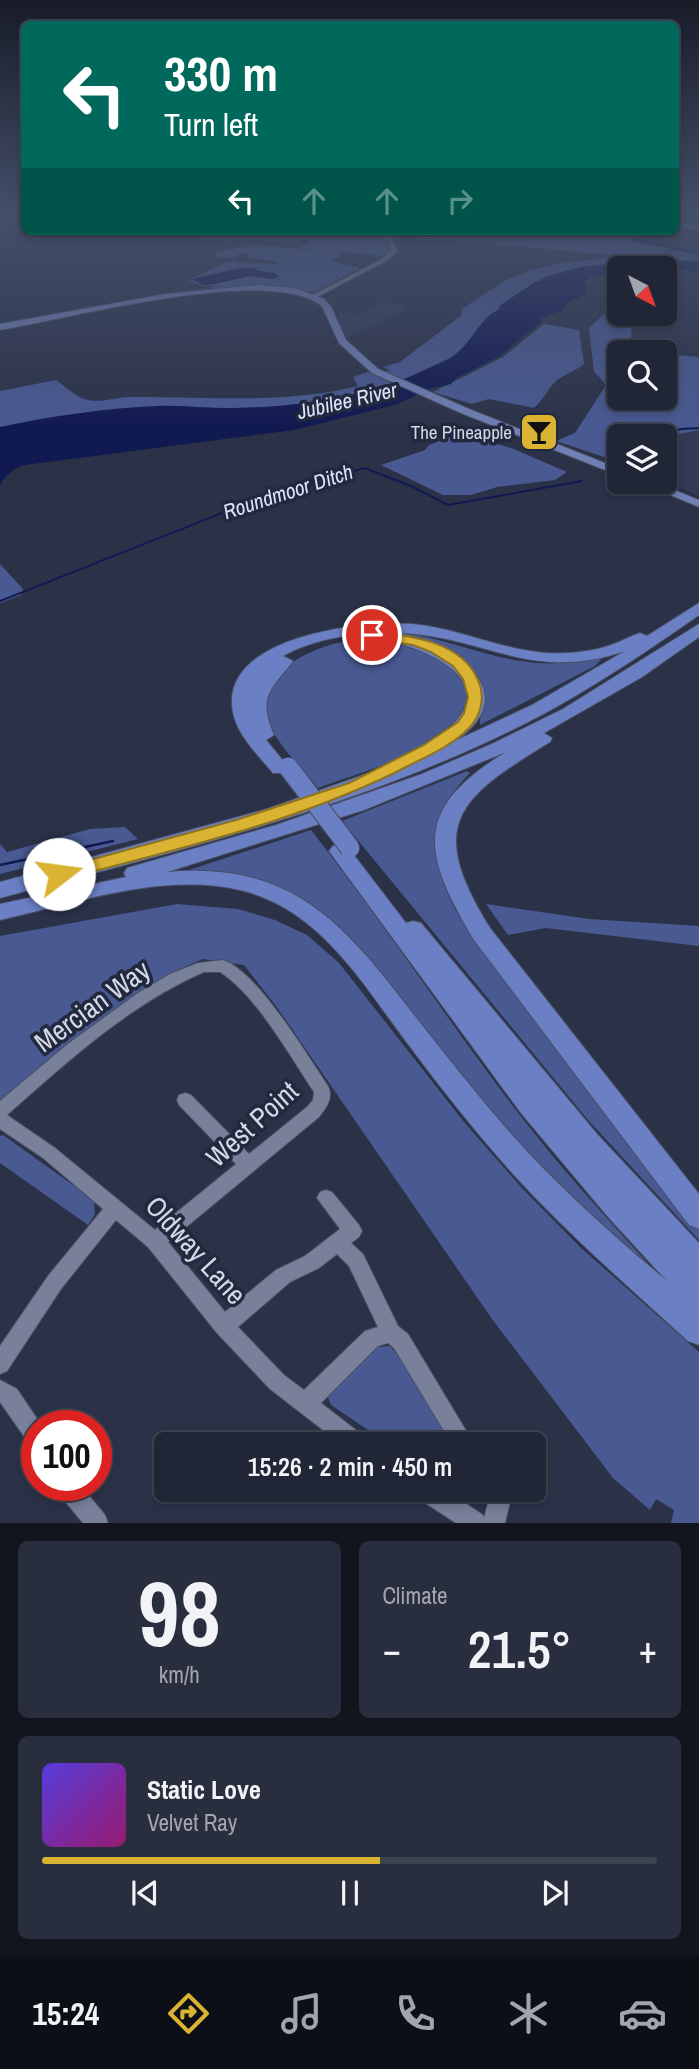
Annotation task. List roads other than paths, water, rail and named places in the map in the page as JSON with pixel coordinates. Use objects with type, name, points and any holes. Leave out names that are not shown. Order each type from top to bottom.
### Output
[{"type":"highway","points":[[699,606],[628,645],[603,653],[573,657],[514,654],[453,636],[407,628],[351,630],[304,641],[275,654],[250,677],[242,696],[241,708],[249,727],[284,768],[345,850],[530,1105],[619,1209],[699,1295]]},
{"type":"highway","points":[[0,890],[201,836],[355,787],[454,748],[547,704],[634,654],[699,606]]},
{"type":"highway","points":[[0,911],[223,848],[359,803],[505,744],[623,680],[699,629]]},
{"type":"highway","points":[[284,768],[261,727],[256,703],[270,674],[297,652],[340,637],[381,635],[424,644],[458,663],[470,678],[475,697],[472,713],[463,725],[430,748],[355,787]]},
{"type":"highway","points":[[623,680],[573,721],[495,766],[467,789],[447,825],[444,854],[453,887],[482,934],[699,1216]]},
{"type":"highway","points":[[345,850],[555,1105],[625,1185],[699,1263]]},
{"type":"highway","points":[[0,911],[185,877],[241,882],[272,891],[298,904],[343,940],[457,1088],[534,1177],[590,1233],[699,1330]]},
{"type":"main road","points":[[0,327],[207,291],[267,289],[313,297],[328,308],[333,327],[351,351],[362,362],[393,381],[607,467]]},
{"type":"main road","points":[[674,494],[699,504]]},
{"type":"street","points":[[313,297],[334,286]]},
{"type":"street","name":"Mercian Way","points":[[0,1111],[56,1062],[164,985],[181,974],[207,965],[224,966]]},
{"type":"street","name":"West Point","points":[[155,1241],[313,1112],[321,1102],[321,1091],[283,1033],[243,983],[224,966]]},
{"type":"street","points":[[185,1100],[249,1165]]},
{"type":"street","name":"Oldway Lane","points":[[0,1120],[49,1153],[155,1241],[224,1326],[277,1382],[342,1432]]},
{"type":"street","points":[[224,1326],[283,1276],[312,1262],[353,1231],[326,1198]]},
{"type":"street","points":[[0,1364],[43,1295],[80,1245],[116,1207]]},
{"type":"street","points":[[344,1249],[356,1260],[391,1333],[401,1341],[457,1432]]},
{"type":"street","points":[[305,1404],[372,1338],[391,1333]]},
{"type":"street","points":[[0,1390],[10,1396],[21,1413]]},
{"type":"street","points":[[79,1501],[97,1523]]},
{"type":"street","points":[[444,1502],[475,1523]]},
{"type":"street","points":[[494,1523],[499,1502]]},
{"type":"water","name":"Jubilee River","points":[[529,286],[586,286],[588,290],[585,291],[586,294],[567,303],[561,311],[540,318],[542,321],[500,356],[456,378],[451,384],[432,388],[395,405],[294,430],[25,465],[10,473],[0,486],[0,427],[79,413],[139,407],[262,407],[345,396],[399,381],[449,359],[491,314],[500,309],[499,306]]},
{"type":"waterway","name":"Roundmoor Ditch","points":[[677,430],[699,428]]},
{"type":"waterway","name":"Roundmoor Ditch","points":[[0,601],[260,498],[365,468],[413,487],[448,505],[582,481]]},
{"type":"waterway","points":[[0,865],[113,841]]},
{"type":"place","name":"The Pineapple","points":[[539,432]]}]
